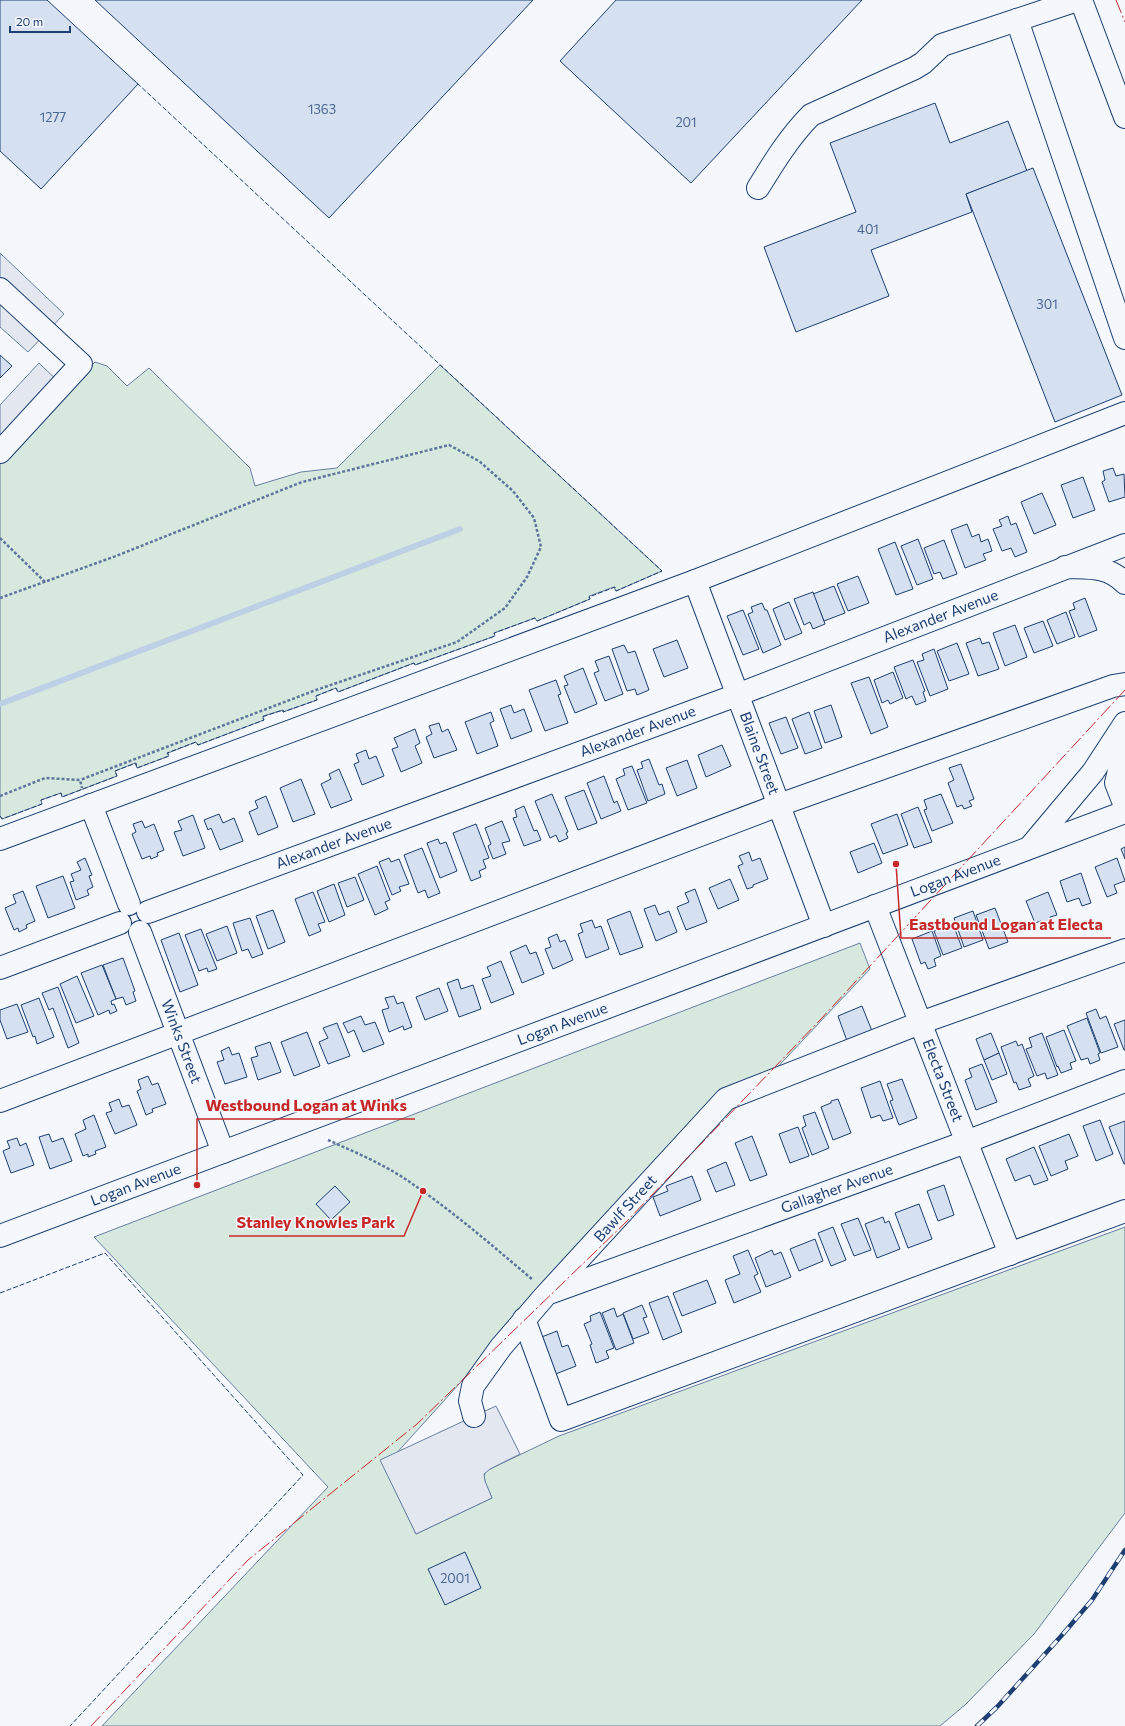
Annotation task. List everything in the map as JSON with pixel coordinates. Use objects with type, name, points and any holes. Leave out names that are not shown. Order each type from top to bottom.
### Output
[{"type":"street","points":[[758,188],[779,154],[800,126],[811,115],[915,68],[923,63],[942,45],[1077,0]]},
{"type":"street","points":[[1081,0],[1125,117]]},
{"type":"street","points":[[1017,20],[1125,338]]},
{"type":"street","points":[[0,289],[80,364],[0,452]]},
{"type":"street","points":[[0,839],[695,581],[1125,413]]},
{"type":"street","name":"Alexander Avenue","points":[[0,968],[737,695],[1125,545]]},
{"type":"street","points":[[1065,567],[1097,568],[1107,571],[1125,583]]},
{"type":"street","name":"Blaine Street","points":[[695,581],[824,926]]},
{"type":"street","points":[[0,1101],[779,805],[1113,686],[1125,684]]},
{"type":"street","points":[[1030,848],[1093,772],[1125,723]]},
{"type":"street","points":[[1125,745],[1116,783],[1125,806]]},
{"type":"street","name":"Winks Street","points":[[91,804],[223,1152]]},
{"type":"street","name":"Logan Avenue","points":[[0,1236],[1125,812]]},
{"type":"street","name":"Electa Street","points":[[875,906],[1010,1254]]},
{"type":"street","points":[[920,1022],[1125,950]]},
{"type":"street","name":"Bawlf Street","points":[[474,1416],[470,1401],[473,1386],[488,1363],[524,1319],[726,1099],[920,1022]]},
{"type":"street","name":"Gallagher Avenue","points":[[548,1294],[966,1142],[1125,1081]]},
{"type":"street","points":[[524,1319],[561,1420],[1125,1211]]},
{"type":"path","points":[[0,598],[116,556],[302,482],[449,445],[479,461],[513,491],[534,518],[541,548],[527,577],[505,608],[457,642],[316,690],[80,780],[45,778],[0,796]]},
{"type":"path","points":[[0,538],[45,582]]},
{"type":"path","points":[[80,780],[91,804]]},
{"type":"path","points":[[328,1140],[375,1162],[413,1184],[471,1227],[548,1294]]},
{"type":"shaded area","points":[[0,253],[64,314],[28,352],[0,327]]},
{"type":"shaded area","points":[[95,362],[107,366],[127,386],[149,368],[250,468],[255,486],[301,472],[337,468],[440,365],[662,571],[616,591],[614,587],[589,596],[590,599],[537,621],[535,618],[494,633],[495,636],[415,665],[414,663],[338,692],[336,688],[316,696],[317,700],[283,712],[283,710],[263,716],[264,720],[198,745],[196,742],[168,753],[169,756],[137,768],[135,763],[115,771],[117,776],[62,797],[61,793],[41,800],[42,804],[2,819],[0,816],[0,462]]},
{"type":"shaded area","points":[[39,363],[62,385],[0,452],[0,405]]},
{"type":"shaded area","points":[[860,943],[870,969],[771,1074],[724,1091],[384,1467],[416,1534],[492,1498],[484,1477],[486,1471],[559,1436],[1125,1227],[1125,1513],[1034,1634],[966,1704],[940,1726],[102,1726],[328,1487],[94,1237]]},
{"type":"shaded area","points":[[496,1406],[520,1454],[490,1469],[484,1474],[485,1481],[492,1498],[416,1534],[380,1460]]},
{"type":"building","points":[[0,0],[47,0],[138,84],[41,189],[0,151]]},
{"type":"building","points":[[95,0],[533,0],[329,218]]},
{"type":"building","points":[[616,0],[862,0],[691,183],[560,61]]},
{"type":"building","points":[[935,103],[950,143],[1008,121],[1027,171],[966,194],[972,212],[871,250],[889,296],[796,332],[764,247],[856,212],[830,143]]},
{"type":"building","points":[[1033,168],[1122,395],[1055,422],[966,194]]},
{"type":"building","points":[[0,355],[12,366],[0,378]]},
{"type":"building","points":[[1113,468],[1116,476],[1124,474],[1125,497],[1109,502],[1102,482],[1105,480],[1103,471]]},
{"type":"building","points":[[1083,477],[1095,510],[1073,518],[1061,485]]},
{"type":"building","points":[[1042,493],[1056,525],[1034,534],[1021,502]]},
{"type":"building","points":[[1008,516],[1011,525],[1016,523],[1027,552],[1015,557],[1011,548],[1002,551],[993,529],[1002,526],[999,520]]},
{"type":"building","points":[[967,524],[972,537],[979,534],[981,542],[988,539],[992,551],[983,554],[986,560],[965,568],[951,530]]},
{"type":"building","points":[[918,539],[933,579],[917,585],[901,546]]},
{"type":"building","points":[[944,540],[957,574],[943,579],[940,572],[934,574],[924,548]]},
{"type":"building","points":[[895,542],[913,589],[896,595],[878,549]]},
{"type":"building","points":[[858,576],[869,603],[848,611],[837,584]]},
{"type":"building","points":[[834,586],[845,613],[824,621],[813,594]]},
{"type":"building","points":[[813,592],[825,624],[813,629],[810,622],[804,625],[794,599]]},
{"type":"building","points":[[1085,598],[1097,630],[1079,637],[1069,611],[1075,609],[1073,603]]},
{"type":"building","points":[[789,602],[802,633],[785,640],[773,609]]},
{"type":"building","points":[[762,603],[765,610],[767,610],[781,645],[763,653],[748,614],[753,612],[751,607]]},
{"type":"building","points":[[743,610],[759,649],[743,655],[727,616]]},
{"type":"building","points":[[1066,612],[1075,637],[1057,644],[1047,620]]},
{"type":"building","points":[[1043,621],[1053,646],[1034,653],[1024,628]]},
{"type":"building","points":[[1015,625],[1027,657],[1005,666],[993,633]]},
{"type":"building","points":[[980,638],[982,644],[989,642],[999,669],[978,676],[966,643]]},
{"type":"building","points":[[677,640],[688,668],[664,677],[653,649]]},
{"type":"building","points":[[957,643],[969,674],[949,681],[937,651]]},
{"type":"building","points":[[624,645],[628,653],[635,651],[649,690],[637,695],[635,689],[627,691],[612,649]]},
{"type":"building","points":[[934,649],[948,689],[930,696],[917,662],[924,660],[922,654]]},
{"type":"building","points":[[609,656],[623,694],[605,701],[594,673],[599,671],[595,661]]},
{"type":"building","points":[[913,660],[925,691],[923,692],[926,701],[916,705],[912,696],[906,699],[894,667]]},
{"type":"building","points":[[583,668],[597,704],[575,713],[564,686],[568,685],[564,676]]},
{"type":"building","points":[[893,672],[903,698],[890,704],[888,700],[882,703],[874,680]]},
{"type":"building","points":[[869,677],[888,727],[871,734],[851,683]]},
{"type":"building","points":[[556,680],[561,694],[558,695],[568,723],[545,731],[529,690]]},
{"type":"building","points":[[511,705],[514,713],[524,709],[532,731],[511,739],[500,709]]},
{"type":"building","points":[[831,705],[842,737],[825,743],[814,711]]},
{"type":"building","points":[[491,712],[494,721],[490,723],[498,746],[477,754],[465,722]]},
{"type":"building","points":[[809,712],[822,748],[805,754],[792,719]]},
{"type":"building","points":[[786,717],[798,748],[781,754],[769,723]]},
{"type":"building","points":[[439,723],[442,732],[448,729],[457,750],[434,758],[426,737],[432,734],[429,726]]},
{"type":"building","points":[[415,729],[420,743],[415,746],[422,763],[401,772],[392,749],[398,747],[394,738]]},
{"type":"building","points":[[722,745],[731,766],[706,777],[698,755]]},
{"type":"building","points":[[366,750],[369,759],[376,756],[384,776],[362,785],[354,764],[359,762],[356,754]]},
{"type":"building","points":[[649,759],[659,785],[662,784],[665,794],[648,801],[637,770],[643,768],[641,762]]},
{"type":"building","points":[[687,760],[697,788],[677,796],[666,768]]},
{"type":"building","points":[[961,764],[974,799],[969,801],[972,806],[964,809],[962,805],[957,807],[948,783],[954,780],[949,768]]},
{"type":"building","points":[[632,766],[647,803],[628,810],[616,779],[625,775],[623,769]]},
{"type":"building","points":[[339,769],[352,800],[331,808],[321,784],[331,779],[329,774]]},
{"type":"building","points":[[604,776],[614,803],[617,801],[621,811],[601,819],[587,783]]},
{"type":"building","points":[[301,779],[315,814],[293,822],[280,788]]},
{"type":"building","points":[[584,790],[597,823],[578,830],[565,797]]},
{"type":"building","points":[[552,794],[568,832],[566,833],[568,838],[559,842],[556,835],[550,838],[535,801]]},
{"type":"building","points":[[941,794],[953,823],[932,831],[924,810],[927,809],[924,800]]},
{"type":"building","points":[[266,796],[278,827],[258,835],[249,812],[258,808],[255,801]]},
{"type":"building","points":[[524,806],[534,831],[537,830],[541,840],[524,846],[513,818],[517,817],[515,810]]},
{"type":"building","points":[[918,807],[932,842],[914,848],[901,814]]},
{"type":"building","points":[[219,814],[223,823],[234,818],[243,841],[220,850],[211,828],[208,830],[204,820]]},
{"type":"building","points":[[897,814],[908,845],[883,854],[871,824]]},
{"type":"building","points":[[193,815],[205,848],[183,856],[174,832],[182,830],[178,821]]},
{"type":"building","points":[[142,821],[145,828],[154,824],[164,850],[157,853],[158,856],[151,859],[150,856],[142,859],[132,834],[136,832],[133,824]]},
{"type":"building","points":[[502,821],[510,841],[502,843],[506,854],[493,859],[488,846],[491,844],[485,828]]},
{"type":"building","points":[[476,824],[489,858],[483,860],[486,868],[479,871],[481,877],[471,881],[453,833]]},
{"type":"building","points":[[438,839],[440,844],[446,842],[457,871],[440,878],[427,843]]},
{"type":"building","points":[[874,843],[882,863],[858,873],[850,852]]},
{"type":"building","points":[[1125,847],[1125,859],[1121,849]]},
{"type":"building","points":[[422,848],[440,893],[428,898],[425,890],[418,893],[404,855]]},
{"type":"building","points":[[749,852],[752,861],[760,858],[768,879],[747,889],[738,866],[743,864],[739,856]]},
{"type":"building","points":[[85,858],[92,875],[89,876],[93,887],[87,890],[89,895],[76,900],[70,882],[74,881],[71,874],[81,870],[77,862]]},
{"type":"building","points":[[389,858],[391,862],[399,859],[409,884],[399,887],[401,891],[392,895],[379,862]]},
{"type":"building","points":[[1117,858],[1125,881],[1114,885],[1117,893],[1107,897],[1095,867]]},
{"type":"building","points":[[377,866],[390,900],[385,902],[388,909],[375,915],[358,874]]},
{"type":"building","points":[[1081,873],[1091,903],[1082,906],[1079,898],[1067,902],[1060,881]]},
{"type":"building","points":[[63,876],[75,908],[48,918],[36,886]]},
{"type":"building","points":[[355,877],[364,900],[347,907],[338,883]]},
{"type":"building","points":[[730,879],[739,900],[718,909],[709,888]]},
{"type":"building","points":[[334,884],[345,915],[329,922],[317,891]]},
{"type":"building","points":[[695,889],[707,922],[686,930],[677,907],[689,902],[685,893]]},
{"type":"building","points":[[23,891],[35,921],[26,925],[27,928],[19,932],[18,928],[14,930],[5,908],[16,903],[13,895]]},
{"type":"building","points":[[313,892],[325,922],[318,924],[321,931],[309,936],[295,899]]},
{"type":"building","points":[[1048,892],[1057,915],[1050,917],[1053,926],[1045,930],[1041,921],[1035,923],[1026,901]]},
{"type":"building","points":[[655,905],[659,915],[669,911],[677,932],[656,941],[644,909]]},
{"type":"building","points":[[995,908],[1008,942],[989,949],[976,915]]},
{"type":"building","points":[[273,910],[285,942],[268,949],[256,916]]},
{"type":"building","points":[[630,911],[643,947],[620,955],[607,920]]},
{"type":"building","points":[[973,911],[983,940],[964,947],[954,918]]},
{"type":"building","points":[[250,918],[263,954],[252,958],[248,949],[242,951],[233,923]]},
{"type":"building","points":[[592,920],[595,928],[601,926],[609,949],[586,958],[578,934],[583,932],[580,924]]},
{"type":"building","points":[[953,924],[962,948],[943,955],[934,931]]},
{"type":"building","points":[[227,926],[237,953],[217,961],[206,934]]},
{"type":"building","points":[[201,929],[217,969],[208,972],[207,968],[199,971],[185,935]]},
{"type":"building","points":[[932,931],[941,956],[934,959],[936,966],[928,969],[925,962],[921,964],[912,939]]},
{"type":"building","points":[[179,933],[198,985],[180,992],[161,940]]},
{"type":"building","points":[[557,934],[560,942],[565,940],[573,960],[553,969],[545,949],[551,947],[548,938]]},
{"type":"building","points":[[526,945],[530,954],[536,952],[544,974],[522,983],[510,952]]},
{"type":"building","points":[[123,958],[135,991],[133,992],[136,1001],[126,1005],[123,997],[116,999],[103,965]]},
{"type":"building","points":[[501,961],[514,994],[491,1003],[482,979],[491,976],[487,967]]},
{"type":"building","points":[[102,965],[116,999],[111,1001],[112,1005],[114,1004],[117,1011],[110,1014],[109,1010],[98,1015],[81,973]]},
{"type":"building","points":[[77,976],[94,1016],[76,1023],[60,984]]},
{"type":"building","points":[[458,979],[461,989],[473,985],[481,1009],[459,1017],[447,983]]},
{"type":"building","points":[[58,987],[79,1043],[68,1048],[53,1008],[49,1010],[42,993]]},
{"type":"building","points":[[439,988],[448,1011],[425,1020],[416,997]]},
{"type":"building","points":[[394,996],[397,1004],[403,1002],[412,1027],[404,1030],[403,1026],[389,1032],[382,1010],[389,1008],[385,998]]},
{"type":"building","points":[[39,998],[54,1037],[37,1044],[21,1005]]},
{"type":"building","points":[[17,1004],[28,1032],[7,1039],[0,1020],[0,1010]]},
{"type":"building","points":[[862,1006],[872,1031],[847,1041],[838,1016]]},
{"type":"building","points":[[1096,1009],[1100,1019],[1106,1016],[1118,1047],[1101,1053],[1086,1013]]},
{"type":"building","points":[[361,1016],[365,1025],[375,1022],[384,1044],[363,1052],[354,1030],[348,1033],[343,1023]]},
{"type":"building","points":[[1087,1018],[1100,1053],[1098,1054],[1100,1060],[1090,1064],[1088,1058],[1081,1060],[1067,1026]]},
{"type":"building","points":[[1125,1020],[1125,1050],[1124,1050],[1114,1024]]},
{"type":"building","points":[[337,1023],[350,1056],[328,1064],[319,1042],[328,1038],[323,1028]]},
{"type":"building","points":[[1064,1030],[1076,1061],[1070,1063],[1072,1069],[1061,1073],[1058,1066],[1057,1067],[1046,1037]]},
{"type":"building","points":[[307,1032],[320,1066],[294,1076],[281,1042]]},
{"type":"building","points":[[991,1033],[999,1053],[984,1060],[976,1039]]},
{"type":"building","points":[[1042,1033],[1058,1075],[1047,1079],[1045,1073],[1037,1076],[1026,1049],[1032,1047],[1029,1038]]},
{"type":"building","points":[[1016,1041],[1018,1046],[1022,1044],[1034,1076],[1028,1079],[1031,1086],[1019,1090],[1016,1082],[1014,1083],[1001,1047]]},
{"type":"building","points":[[270,1042],[281,1072],[258,1080],[251,1058],[258,1056],[255,1047]]},
{"type":"building","points":[[229,1047],[232,1055],[239,1053],[247,1077],[225,1084],[217,1062],[224,1060],[221,1051]]},
{"type":"building","points":[[999,1053],[1007,1074],[992,1080],[984,1060]]},
{"type":"building","points":[[982,1064],[997,1102],[976,1110],[965,1080],[972,1077],[969,1069]]},
{"type":"building","points":[[148,1076],[152,1085],[158,1083],[166,1104],[152,1109],[153,1112],[146,1115],[137,1091],[141,1089],[138,1080]]},
{"type":"building","points":[[902,1079],[917,1118],[899,1125],[890,1101],[893,1100],[887,1084]]},
{"type":"building","points":[[880,1081],[893,1118],[883,1121],[880,1115],[871,1118],[861,1088]]},
{"type":"building","points":[[119,1099],[122,1107],[129,1105],[137,1125],[115,1134],[106,1113],[112,1111],[109,1103]]},
{"type":"building","points":[[838,1099],[851,1133],[833,1140],[821,1107]]},
{"type":"building","points":[[815,1112],[829,1148],[812,1155],[802,1128],[806,1126],[803,1116]]},
{"type":"building","points":[[94,1115],[106,1147],[95,1151],[96,1154],[88,1157],[88,1154],[83,1156],[75,1134],[86,1129],[83,1120]]},
{"type":"building","points":[[1100,1120],[1113,1154],[1096,1161],[1083,1126]]},
{"type":"building","points":[[1125,1121],[1125,1164],[1124,1164],[1109,1127]]},
{"type":"building","points":[[798,1127],[809,1156],[790,1163],[779,1134]]},
{"type":"building","points":[[49,1134],[52,1142],[63,1138],[72,1161],[50,1169],[39,1137]]},
{"type":"building","points":[[1069,1134],[1078,1156],[1065,1161],[1068,1169],[1051,1176],[1039,1146]]},
{"type":"building","points":[[752,1136],[767,1175],[750,1181],[735,1143]]},
{"type":"building","points":[[17,1138],[20,1146],[26,1143],[34,1165],[11,1173],[3,1151],[10,1148],[7,1141]]},
{"type":"building","points":[[1034,1147],[1048,1180],[1034,1185],[1030,1175],[1015,1181],[1006,1159]]},
{"type":"building","points":[[726,1162],[735,1185],[716,1192],[707,1170]]},
{"type":"building","points":[[692,1176],[701,1200],[660,1216],[653,1197],[668,1191],[666,1186]]},
{"type":"building","points":[[944,1185],[954,1215],[938,1221],[927,1191]]},
{"type":"building","points":[[335,1186],[350,1202],[331,1220],[316,1204]]},
{"type":"building","points":[[919,1204],[932,1239],[908,1248],[895,1213]]},
{"type":"building","points":[[883,1217],[885,1223],[889,1221],[900,1249],[877,1258],[865,1224]]},
{"type":"building","points":[[858,1218],[871,1250],[854,1256],[841,1224]]},
{"type":"building","points":[[833,1227],[846,1260],[831,1266],[818,1233]]},
{"type":"building","points":[[815,1239],[823,1261],[799,1271],[790,1249]]},
{"type":"building","points":[[748,1250],[758,1274],[754,1276],[761,1292],[734,1303],[725,1280],[740,1274],[733,1256]]},
{"type":"building","points":[[772,1250],[774,1255],[781,1252],[791,1277],[766,1287],[755,1258]]},
{"type":"building","points":[[707,1280],[716,1303],[682,1316],[673,1293]]},
{"type":"building","points":[[668,1296],[682,1332],[663,1340],[649,1303]]},
{"type":"building","points":[[642,1305],[647,1317],[643,1318],[649,1333],[633,1339],[623,1313]]},
{"type":"building","points":[[614,1308],[617,1317],[623,1314],[634,1343],[616,1350],[602,1313]]},
{"type":"building","points":[[600,1312],[614,1348],[606,1351],[609,1358],[596,1363],[590,1345],[592,1344],[584,1324],[591,1321],[590,1316]]},
{"type":"building","points":[[557,1331],[562,1347],[568,1345],[576,1366],[553,1375],[539,1338]]},
{"type":"building","points":[[465,1552],[481,1588],[445,1605],[428,1569]]},
{"type":"waterway","points":[[0,704],[460,529]]},
{"type":"railway","points":[[977,1726],[997,1707],[1092,1600],[1125,1550]]},
{"type":"fence","points":[[0,816],[2,819],[42,804],[41,800],[61,793],[62,797],[117,776],[115,771],[136,763],[137,768],[169,756],[167,753],[196,742],[198,745],[264,720],[262,717],[283,710],[283,712],[317,700],[316,696],[336,688],[338,692],[414,663],[415,665],[495,636],[494,633],[535,618],[537,621],[590,599],[589,597],[615,587],[616,591],[662,571],[138,84]]},
{"type":"fence","points":[[0,1293],[105,1253],[303,1475],[70,1726]]},
{"type":"power","points":[[1116,0],[1125,22]]},
{"type":"power","points":[[91,1726],[248,1560],[417,1424],[625,1223],[821,1019],[1125,690]]},
{"type":"place","name":"Eastbound Logan at Electa","points":[[896,864]]},
{"type":"place","name":"Westbound Logan at Winks","points":[[197,1185]]},
{"type":"place","name":"Stanley Knowles Park","points":[[423,1191]]}]
